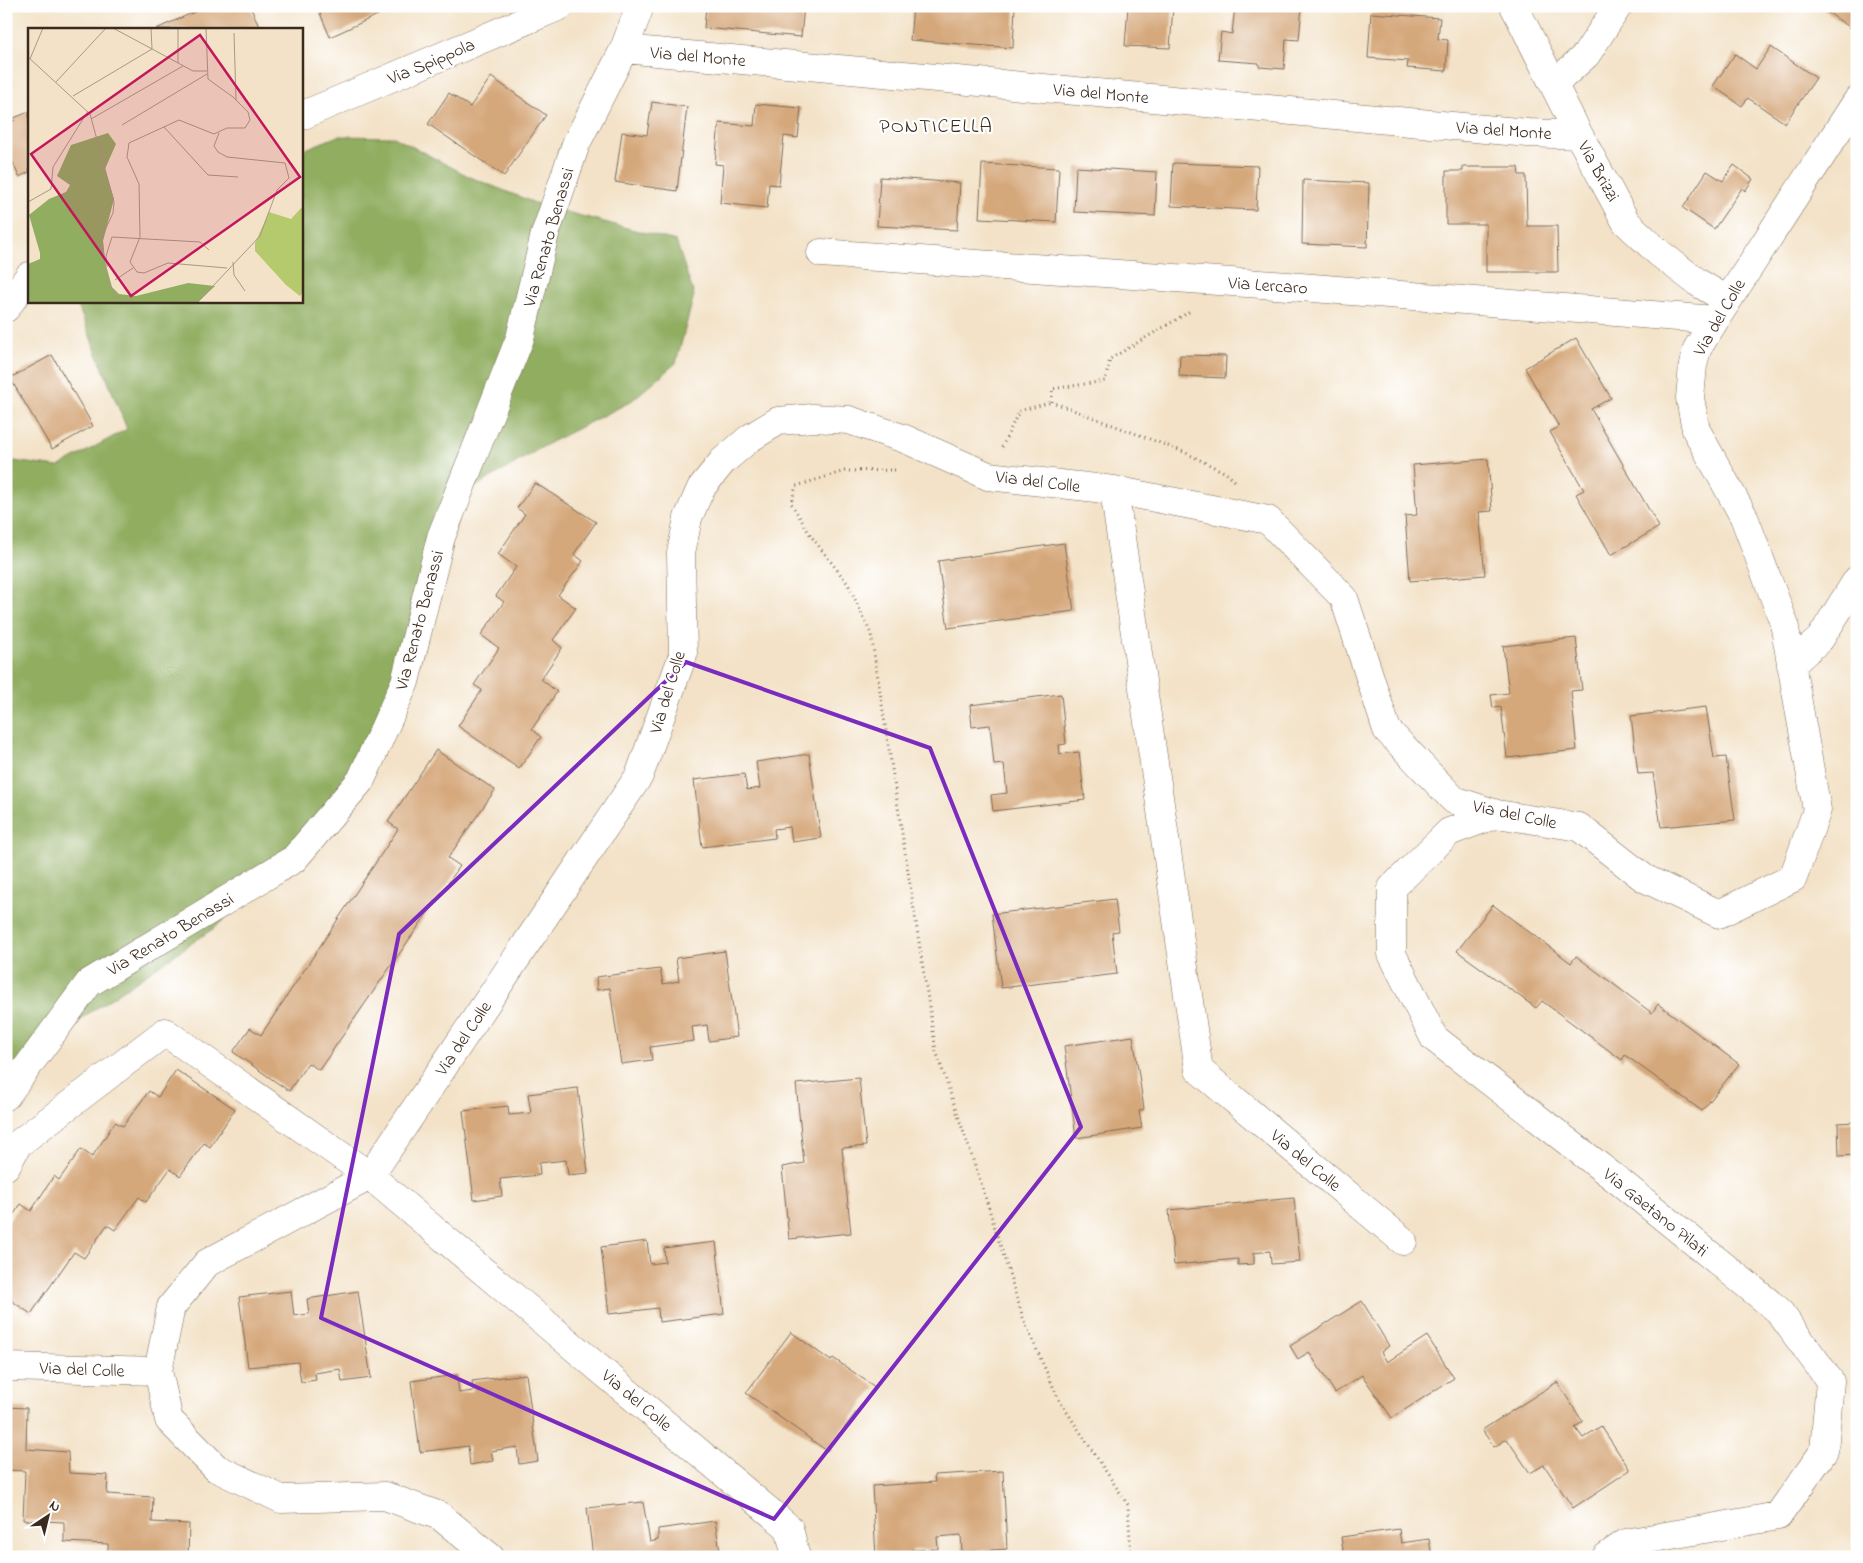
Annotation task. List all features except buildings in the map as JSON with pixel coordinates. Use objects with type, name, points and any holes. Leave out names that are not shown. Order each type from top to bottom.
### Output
[{"type":"street","name":"Via Spippola","points":[[302,116],[560,6]]},
{"type":"street","name":"Via Renato Benassi","points":[[6,1096],[89,983],[294,859],[361,780],[406,682],[441,537],[520,338],[545,234],[576,144],[624,49],[640,6]]},
{"type":"street","name":"Via Brizzi","points":[[1514,6],[1578,135],[1626,222],[1659,254],[1697,282],[1721,310]]},
{"type":"street","points":[[1554,84],[1586,55],[1618,6]]},
{"type":"street","name":"Via del Monte","points":[[624,49],[1508,131],[1578,135]]},
{"type":"street","name":"Via del Colle","points":[[490,1557],[440,1516],[385,1496],[281,1499],[216,1468],[169,1420],[158,1371],[171,1307],[207,1264],[370,1176],[639,776],[683,654],[681,554],[688,518],[701,488],[723,461],[750,438],[778,421],[813,418],[849,420],[905,439],[988,476],[1114,490],[1268,520],[1344,598],[1387,730],[1454,800],[1496,814],[1579,827],[1644,878],[1719,914],[1793,878],[1817,810],[1784,623],[1744,518],[1696,430],[1690,398],[1693,366],[1697,348],[1857,101]]},
{"type":"street","name":"Via Lercaro","points":[[821,252],[1268,285],[1721,310]]},
{"type":"street","points":[[6,308],[28,277]]},
{"type":"street","name":"Via del Colle","points":[[1114,490],[1199,1070],[1403,1241]]},
{"type":"street","points":[[1791,665],[1820,639],[1857,580]]},
{"type":"street","name":"Via Gaetano Pilati","points":[[1496,814],[1449,832],[1392,888],[1392,954],[1434,1038],[1625,1186],[1778,1310],[1830,1381],[1824,1451],[1778,1516],[1626,1543],[1606,1557]]},
{"type":"street","name":"Via del Colle","points":[[6,1166],[18,1144],[166,1032],[370,1176],[789,1528],[796,1557]]},
{"type":"street","name":"Via del Colle","points":[[6,1366],[158,1371]]},
{"type":"path","points":[[1052,402],[1052,389],[1105,381],[1110,358],[1188,312],[1197,311]]},
{"type":"path","points":[[988,476],[1019,411],[1052,402],[1184,452],[1226,473],[1240,485]]},
{"type":"path","points":[[933,452],[901,470],[845,471],[796,486],[792,502],[812,536],[848,584],[871,634],[936,1051],[980,1180],[1024,1321],[1059,1400],[1128,1505],[1131,1557]]},
{"type":"highlighted area","points":[[686,662],[930,748],[1081,1127],[774,1519],[321,1318],[399,934]]},
{"type":"green space","points":[[338,136],[394,137],[470,177],[540,205],[676,241],[694,295],[676,363],[630,402],[551,442],[465,493],[413,683],[285,866],[214,928],[82,1018],[35,1081],[6,1128],[6,460],[58,467],[127,429],[76,302],[302,302],[302,151]]},
{"type":"district","name":"PONTICELLA","points":[[936,125]]}]
